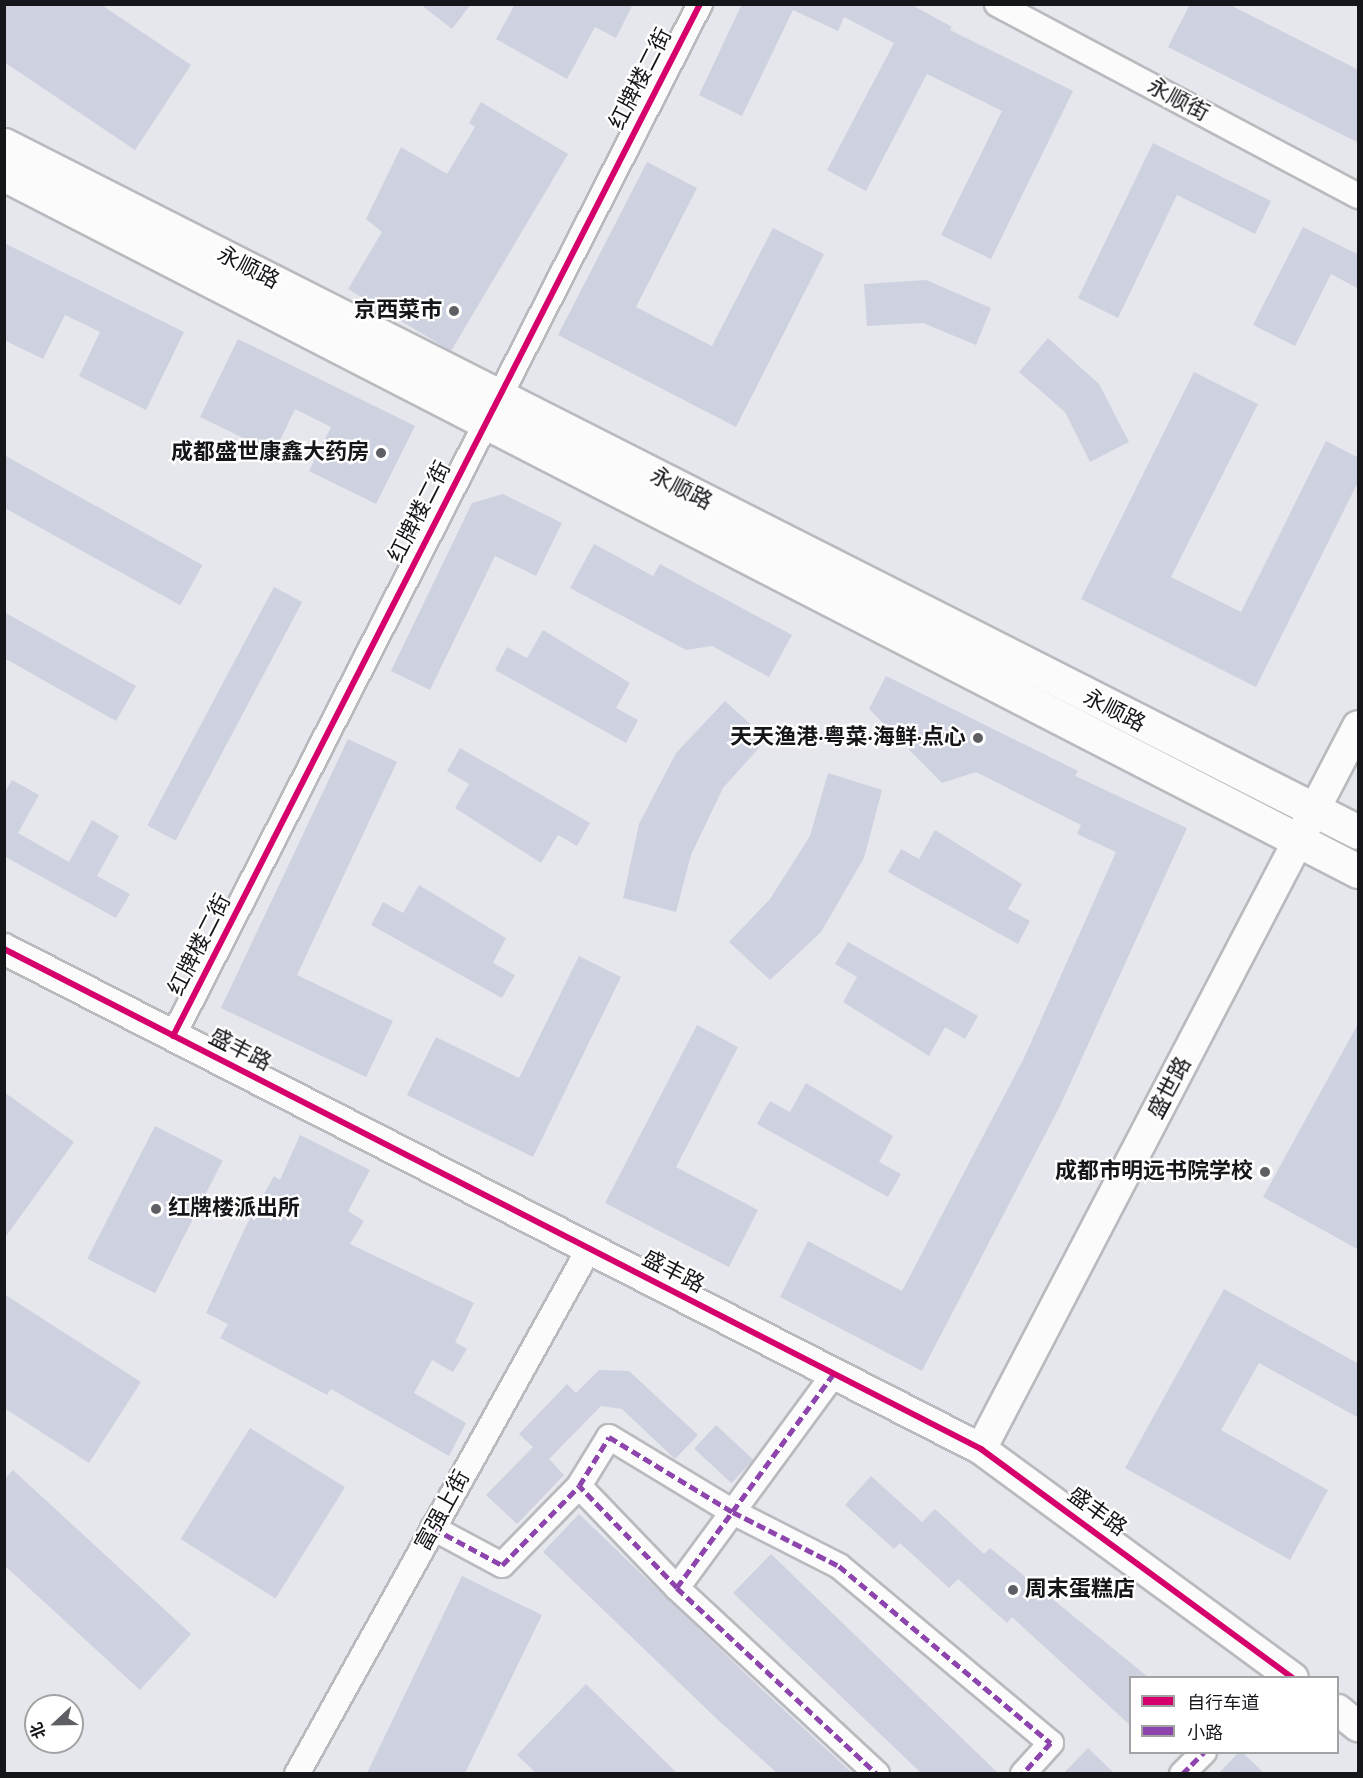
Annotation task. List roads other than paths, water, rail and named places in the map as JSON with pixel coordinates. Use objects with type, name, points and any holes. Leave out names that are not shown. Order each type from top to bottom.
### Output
[{"type":"main road","name":"永顺路","points":[[4,145],[493,408],[1359,832]]},
{"type":"main road","points":[[4,174],[493,408],[1359,872]]},
{"type":"street","name":"红牌楼二街","points":[[174,1036],[700,4]]},
{"type":"street","name":"永顺街","points":[[997,4],[1359,196]]},
{"type":"street","name":"盛世路","points":[[981,1449],[1359,726]]},
{"type":"street","name":"盛丰路","points":[[4,949],[981,1449],[1287,1676]]},
{"type":"street","name":"富强上街","points":[[297,1773],[589,1249]]},
{"type":"street","points":[[677,1588],[834,1374]]},
{"type":"street","points":[[433,1528],[502,1565],[579,1486],[609,1437],[733,1512],[838,1566],[1051,1743],[1023,1773]]},
{"type":"street","points":[[579,1486],[677,1588],[877,1773]]},
{"type":"street","points":[[1339,1711],[1359,1726]]},
{"type":"street","points":[[1182,1773],[1202,1754]]},
{"type":"place","name":"京西菜市","points":[[454,311]]},
{"type":"place","name":"成都盛世康鑫大药房","points":[[381,453]]},
{"type":"place","name":"天天渔港·粤菜·海鲜·点心","points":[[978,738]]},
{"type":"place","name":"成都市明远书院学校","points":[[1265,1172]]},
{"type":"place","name":"红牌楼派出所","points":[[156,1209]]},
{"type":"place","name":"周末蛋糕店","points":[[1013,1590]]}]
